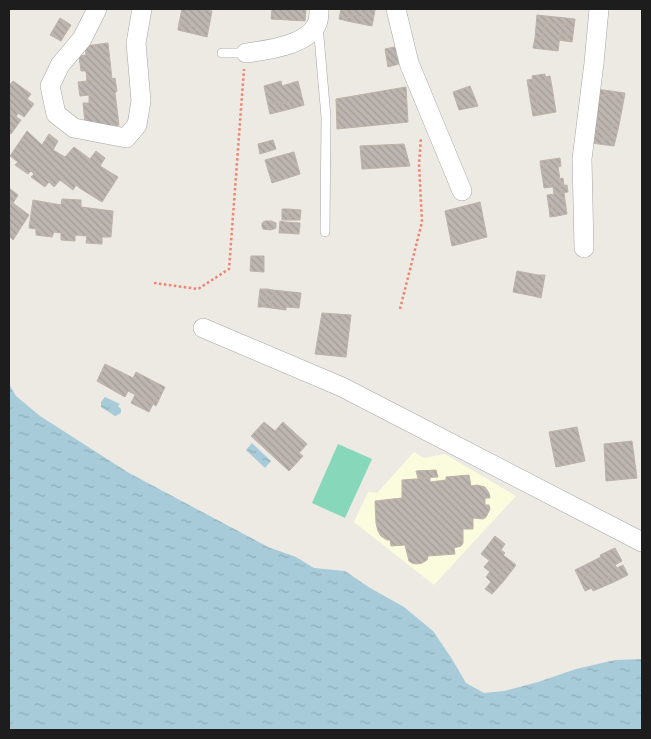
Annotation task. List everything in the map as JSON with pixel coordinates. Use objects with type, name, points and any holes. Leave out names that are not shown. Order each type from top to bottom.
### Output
[{"type":"street","points":[[98,9],[82,39],[60,65],[50,86],[56,114],[74,128],[126,138],[137,125],[141,101],[136,43],[142,9]]},
{"type":"street","points":[[396,9],[409,63],[462,191]]},
{"type":"street","points":[[584,248],[582,159],[599,9]]},
{"type":"street","points":[[246,53],[277,48],[309,34],[319,15]]},
{"type":"street","points":[[203,328],[342,387],[642,542]]},
{"type":"lane","points":[[319,15],[326,117],[325,232]]},
{"type":"lane","points":[[222,53],[246,53]]},
{"type":"path","points":[[154,284],[198,289],[229,269],[246,53]]},
{"type":"path","points":[[400,308],[422,222],[419,164],[421,135]]},
{"type":"shaded area","points":[[414,452],[424,458],[445,454],[516,496],[434,585],[354,522],[368,492],[377,493]]},
{"type":"green space","points":[[338,444],[372,459],[345,518],[312,503]]},
{"type":"water","points":[[9,384],[16,396],[40,416],[129,473],[268,547],[296,557],[314,568],[345,571],[404,607],[433,631],[466,683],[484,693],[504,691],[576,669],[615,660],[642,659],[642,730],[9,730]]},
{"type":"water","points":[[105,397],[120,404],[118,406],[121,409],[121,413],[115,416],[101,407],[101,402]]},
{"type":"water","points":[[252,443],[271,461],[265,468],[246,450]]},
{"type":"building","points":[[182,9],[212,11],[207,37],[195,34],[196,27],[179,23]]},
{"type":"building","points":[[272,9],[306,9],[305,21],[271,19]]},
{"type":"building","points":[[341,9],[366,9],[365,18],[348,14],[347,21],[339,19]]},
{"type":"building","points":[[366,9],[375,10],[372,26],[347,21],[348,14],[365,18]]},
{"type":"building","points":[[537,15],[575,19],[572,42],[559,40],[560,34],[570,35],[571,25],[545,22],[543,38],[535,38]]},
{"type":"building","points":[[60,18],[71,25],[64,36],[53,30]]},
{"type":"building","points":[[545,22],[571,25],[570,35],[560,34],[558,51],[533,48],[535,38],[543,38]]},
{"type":"building","points":[[179,23],[196,27],[195,34],[178,30]]},
{"type":"building","points":[[53,30],[64,36],[61,41],[50,35]]},
{"type":"building","points":[[108,43],[112,79],[115,78],[117,91],[115,93],[119,125],[93,128],[85,123],[83,103],[89,103],[89,95],[80,96],[78,82],[87,81],[86,71],[81,71],[79,56],[86,55],[85,46]]},
{"type":"building","points":[[399,46],[402,63],[388,67],[385,49]]},
{"type":"building","points":[[545,74],[547,88],[552,87],[556,112],[539,115],[532,76]]},
{"type":"building","points":[[550,76],[552,87],[547,88],[545,77]]},
{"type":"building","points":[[533,79],[539,115],[533,116],[527,80]]},
{"type":"building","points":[[13,81],[31,94],[27,99],[34,104],[24,117],[18,113],[16,117],[21,120],[11,134],[9,132],[9,86]]},
{"type":"building","points":[[281,81],[282,86],[298,81],[304,105],[294,108],[293,101],[276,106],[273,94],[266,96],[264,86]]},
{"type":"building","points":[[470,86],[478,106],[459,110],[453,92]]},
{"type":"building","points":[[406,87],[408,122],[337,129],[336,99]]},
{"type":"building","points":[[596,89],[625,93],[623,104],[615,103],[616,97],[599,94],[599,100]]},
{"type":"building","points":[[273,94],[276,106],[293,101],[294,108],[270,114],[266,96]]},
{"type":"building","points":[[599,94],[616,97],[615,103],[623,104],[619,125],[613,124],[609,140],[597,137],[599,124],[596,124],[598,114],[593,113],[596,100],[599,100]]},
{"type":"building","points":[[593,113],[598,114],[596,124],[599,124],[597,137],[609,140],[613,124],[619,125],[614,146],[591,143]]},
{"type":"building","points":[[27,131],[42,145],[49,134],[58,141],[53,150],[65,157],[74,147],[90,159],[96,151],[105,158],[100,166],[118,177],[102,202],[76,185],[73,190],[60,180],[54,187],[49,182],[45,187],[31,177],[34,174],[31,171],[28,174],[15,165],[18,162],[10,156]]},
{"type":"building","points":[[273,140],[276,149],[260,154],[258,144]]},
{"type":"building","points":[[404,144],[410,166],[362,169],[360,146]]},
{"type":"building","points":[[294,152],[300,174],[278,181],[272,158]]},
{"type":"building","points":[[272,158],[278,181],[272,183],[265,160]]},
{"type":"building","points":[[560,158],[561,166],[558,167],[560,179],[563,178],[564,186],[552,187],[551,180],[543,181],[541,169],[547,167],[547,160]]},
{"type":"building","points":[[547,160],[547,167],[541,169],[540,161]]},
{"type":"building","points":[[551,180],[552,187],[544,188],[543,181]]},
{"type":"building","points":[[567,185],[568,192],[554,194],[553,187]]},
{"type":"building","points":[[9,188],[18,195],[13,203],[29,215],[13,240],[9,236]]},
{"type":"building","points":[[564,193],[567,214],[557,216],[556,207],[549,208],[547,195]]},
{"type":"building","points":[[62,199],[81,200],[81,207],[113,211],[111,237],[102,237],[102,244],[86,243],[87,236],[75,235],[75,241],[61,240],[61,233],[54,232],[52,237],[36,235],[36,229],[29,228],[33,200],[61,205]]},
{"type":"building","points":[[480,202],[487,237],[452,246],[445,211]]},
{"type":"building","points":[[556,207],[557,216],[550,217],[549,208]]},
{"type":"building","points":[[282,209],[288,209],[288,220],[282,220]]},
{"type":"building","points":[[288,209],[301,210],[300,220],[288,220]]},
{"type":"building","points":[[265,221],[276,223],[276,228],[271,230],[263,229],[262,223]]},
{"type":"building","points":[[280,221],[285,222],[284,233],[279,233]]},
{"type":"building","points":[[285,222],[300,223],[299,234],[284,233]]},
{"type":"building","points":[[251,256],[264,256],[264,272],[250,271]]},
{"type":"building","points":[[517,271],[538,275],[533,296],[513,292]]},
{"type":"building","points":[[538,275],[545,275],[541,298],[533,296]]},
{"type":"building","points":[[260,289],[267,289],[265,307],[258,307]]},
{"type":"building","points":[[267,289],[273,290],[271,308],[265,307]]},
{"type":"building","points":[[273,290],[301,293],[299,308],[286,307],[286,310],[271,308]]},
{"type":"building","points":[[322,313],[351,315],[346,357],[315,354]]},
{"type":"building","points":[[105,364],[133,378],[136,372],[153,381],[151,387],[160,391],[153,404],[128,391],[125,397],[97,381]]},
{"type":"building","points":[[153,381],[165,387],[156,406],[153,404],[160,391],[151,387]]},
{"type":"building","points":[[135,395],[153,404],[149,412],[131,403]]},
{"type":"building","points":[[264,422],[275,431],[283,422],[307,444],[299,453],[303,456],[289,471],[251,436]]},
{"type":"building","points":[[577,427],[584,456],[555,462],[549,432]]},
{"type":"building","points":[[632,441],[637,478],[606,481],[604,444]]},
{"type":"building","points":[[584,456],[585,461],[556,467],[555,462]]},
{"type":"building","points":[[436,470],[438,477],[418,478],[416,471]]},
{"type":"building","points":[[469,475],[471,486],[485,487],[489,493],[490,498],[485,498],[485,505],[489,505],[490,509],[483,519],[473,518],[473,529],[463,529],[463,543],[461,546],[454,548],[455,554],[428,556],[427,560],[416,564],[409,561],[405,545],[391,546],[390,540],[381,536],[376,523],[375,501],[402,498],[402,480],[430,478],[430,482],[446,480],[446,477]]},
{"type":"building","points":[[495,536],[505,544],[501,550],[505,553],[503,555],[511,561],[498,577],[503,582],[492,594],[485,589],[491,582],[486,577],[495,565],[481,554]]},
{"type":"building","points":[[615,548],[622,561],[615,565],[617,568],[623,565],[628,575],[614,582],[611,577],[598,582],[596,579],[593,580],[590,573],[579,578],[575,570]]},
{"type":"building","points":[[489,561],[495,565],[490,572],[484,567]]},
{"type":"building","points":[[511,561],[516,565],[503,582],[498,577]]},
{"type":"building","points":[[590,573],[593,580],[596,579],[598,582],[611,577],[614,582],[593,591],[592,588],[585,591],[579,578]]}]
